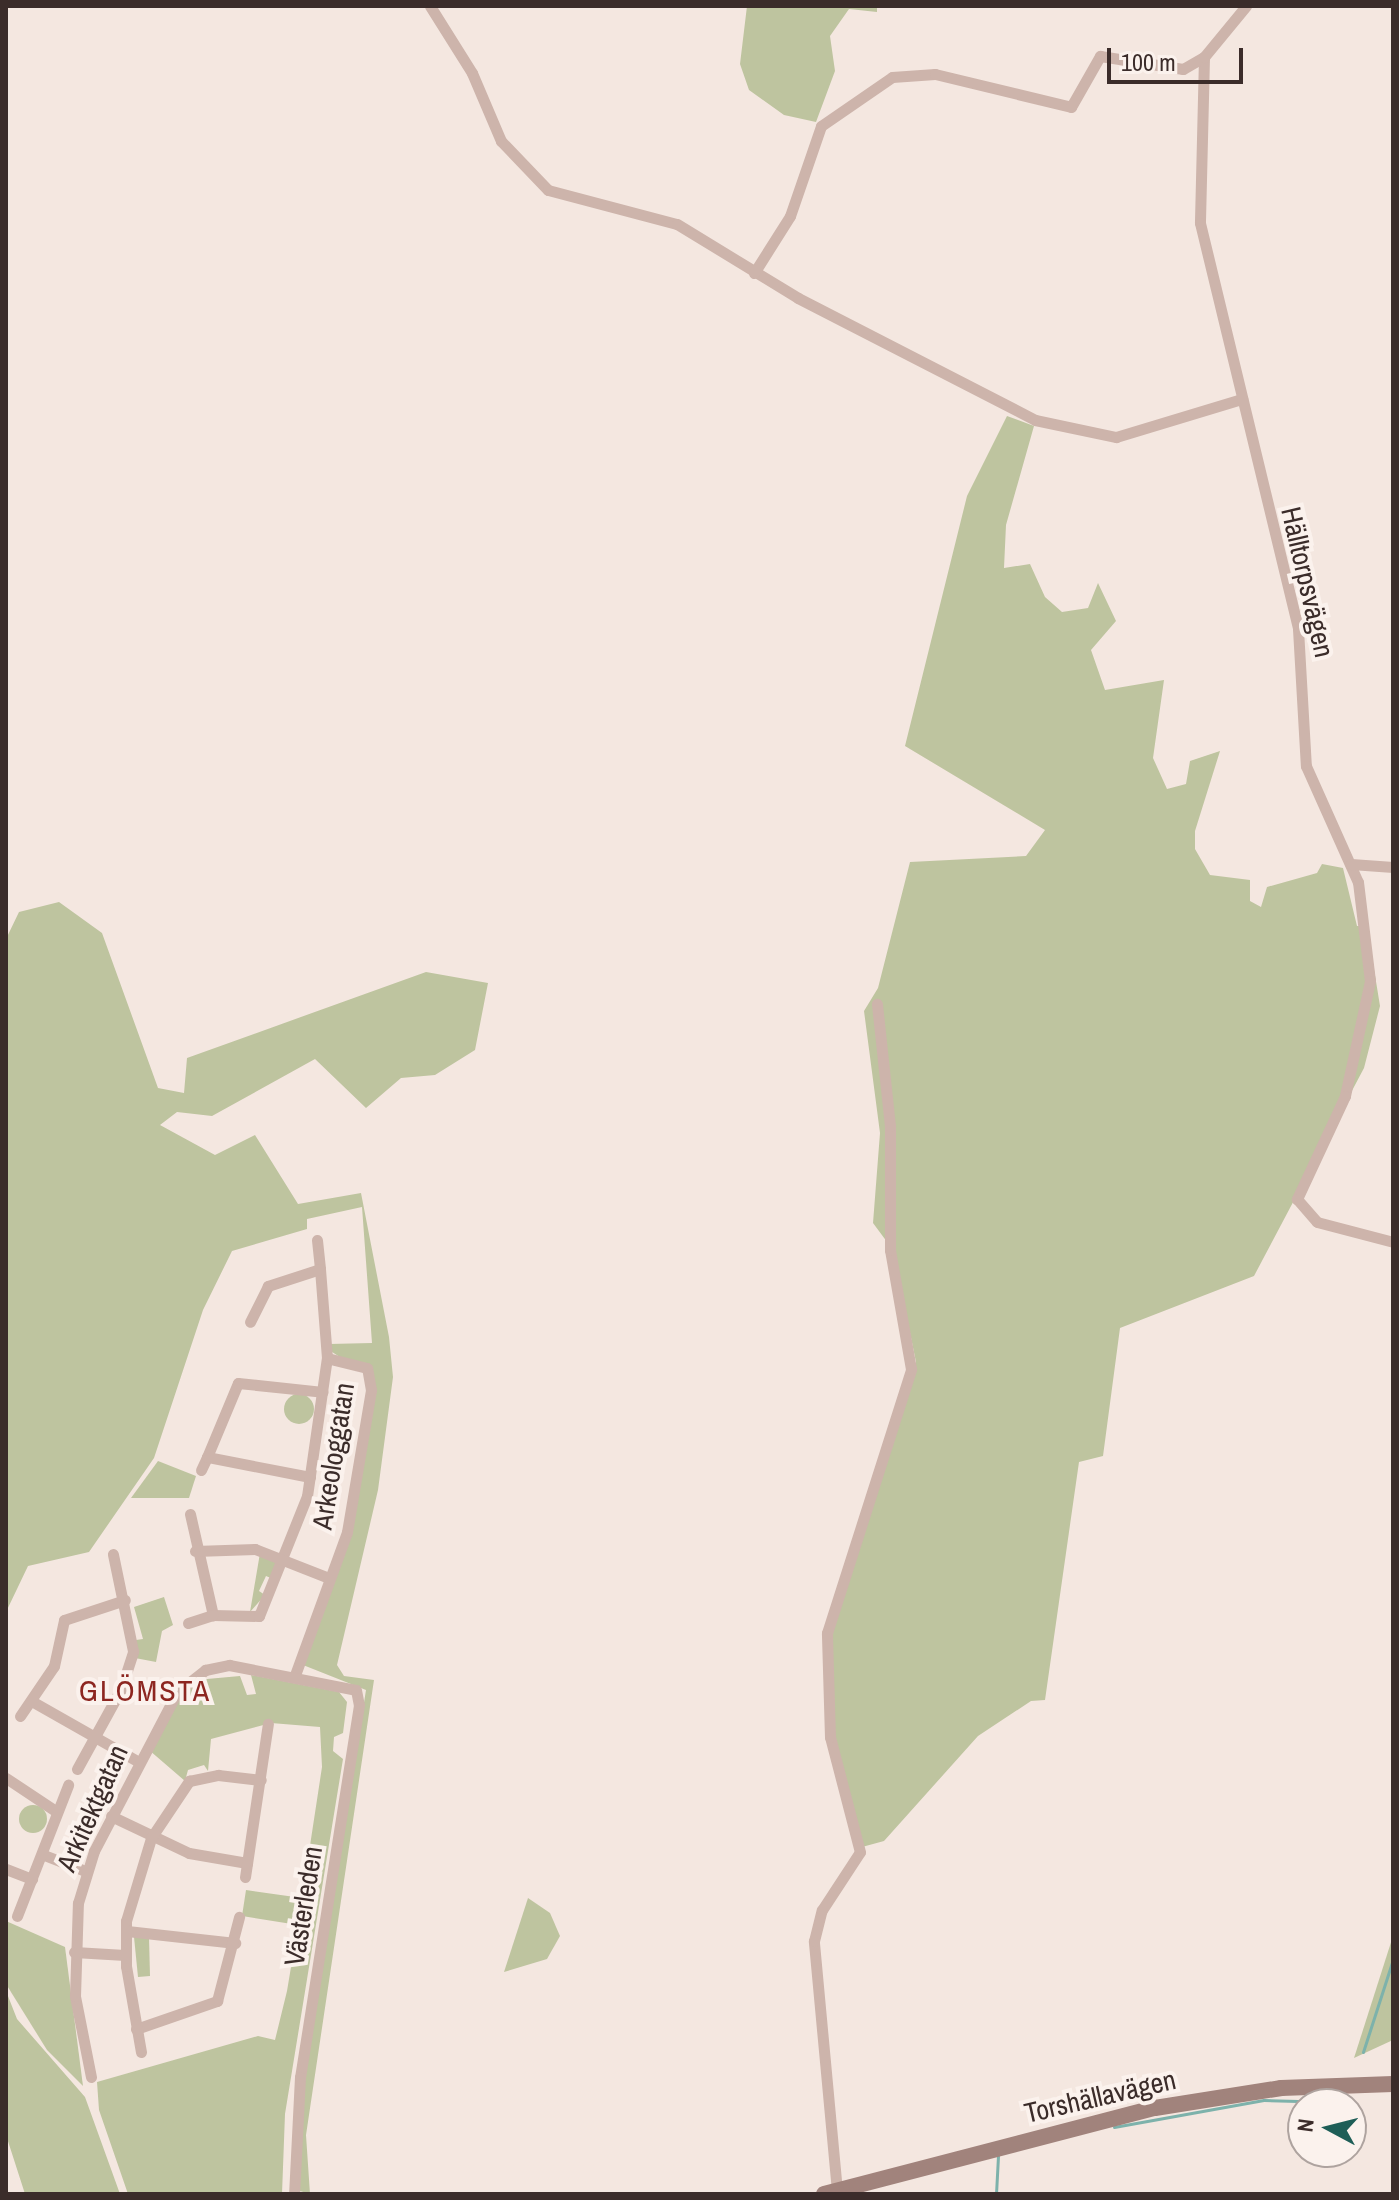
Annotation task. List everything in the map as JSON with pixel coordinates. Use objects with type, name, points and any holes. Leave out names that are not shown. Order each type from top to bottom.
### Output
[{"type":"main road","name":"Torshällavägen","points":[[830,2192],[1168,2105],[1281,2088],[1393,2084]]},
{"type":"street","points":[[430,6],[472,73],[501,141],[530,178],[558,194],[656,215],[754,273],[1011,410],[1063,428],[1116,437],[1242,399]]},
{"type":"street","points":[[754,273],[790,216],[821,126],[892,77],[935,74],[1071,107],[1100,56],[1175,71],[1204,57],[1246,6]]},
{"type":"street","name":"Hälltorpsvägen","points":[[1204,57],[1198,213],[1298,629],[1306,766],[1351,864],[1364,914],[1369,1007],[1345,1096],[1297,1199],[1317,1222],[1393,1242]]},
{"type":"street","points":[[1351,864],[1393,867]]},
{"type":"street","points":[[830,2192],[814,1941],[822,1910],[860,1852],[830,1737],[827,1633],[911,1369],[890,1250],[890,1126],[877,1004]]},
{"type":"street","name":"Arkeologgatan","points":[[295,1675],[350,1518],[372,1381],[362,1366],[327,1358],[317,1240]]},
{"type":"street","points":[[250,1322],[268,1286],[320,1269]]},
{"type":"street","points":[[188,1623],[213,1615],[259,1616],[286,1558],[310,1477],[327,1358]]},
{"type":"street","points":[[201,1470],[238,1383],[323,1392]]},
{"type":"street","points":[[207,1457],[310,1477]]},
{"type":"street","points":[[190,1514],[195,1551],[213,1615]]},
{"type":"street","points":[[195,1551],[243,1547],[286,1558],[329,1578]]},
{"type":"street","points":[[77,1769],[133,1651],[125,1600],[113,1554]]},
{"type":"street","points":[[20,1716],[35,1703],[54,1666],[64,1620],[125,1600]]},
{"type":"street","name":"Arkitektgatan","points":[[91,2077],[74,1952],[85,1871],[137,1761],[195,1675],[229,1665],[295,1675]]},
{"type":"street","name":"Västerleden","points":[[294,2194],[300,2077],[359,1705],[352,1687],[295,1675]]},
{"type":"street","points":[[35,1703],[137,1761]]},
{"type":"street","points":[[245,1877],[268,1724]]},
{"type":"street","points":[[141,2052],[125,1955],[133,1884],[151,1838],[189,1781],[218,1775],[261,1780]]},
{"type":"street","points":[[6,1778],[54,1810]]},
{"type":"street","points":[[17,1916],[44,1855],[54,1810],[68,1785]]},
{"type":"street","points":[[111,1816],[151,1838],[247,1863]]},
{"type":"street","points":[[44,1855],[85,1871]]},
{"type":"street","points":[[6,1869],[32,1879]]},
{"type":"street","points":[[136,2029],[217,2001],[235,1943],[239,1917]]},
{"type":"street","points":[[127,1931],[235,1943]]},
{"type":"street","points":[[74,1952],[125,1955]]},
{"type":"green space","points":[[747,6],[877,6],[877,12],[849,9],[830,36],[835,71],[816,122],[784,115],[749,90],[740,64]]},
{"type":"green space","points":[[1007,416],[1034,426],[1006,525],[1004,568],[1030,564],[1045,597],[1062,612],[1088,608],[1098,583],[1116,621],[1091,650],[1105,690],[1164,680],[1153,758],[1167,789],[1186,784],[1190,761],[1220,751],[1195,831],[1195,849],[1210,875],[1250,880],[1250,901],[1261,907],[1267,887],[1317,873],[1322,864],[1343,868],[1357,926],[1367,926],[1380,1006],[1364,1068],[1254,1276],[1120,1328],[1103,1456],[1079,1462],[1045,1700],[1031,1701],[978,1736],[884,1841],[862,1847],[835,1741],[832,1632],[916,1362],[893,1250],[873,1223],[880,1133],[864,1011],[878,988],[910,862],[1026,856],[1045,830],[905,746],[967,496]]},
{"type":"green space","points":[[59,902],[102,933],[158,1088],[184,1093],[187,1058],[426,972],[488,983],[475,1050],[435,1075],[401,1078],[366,1108],[315,1059],[212,1116],[177,1112],[160,1125],[215,1155],[255,1135],[298,1204],[361,1193],[389,1337],[393,1377],[378,1490],[337,1665],[344,1676],[374,1680],[306,2135],[310,2194],[300,2191],[300,2105],[366,1690],[303,1665],[349,1541],[374,1379],[329,1350],[329,1344],[372,1343],[362,1207],[307,1219],[307,1229],[232,1251],[203,1310],[154,1458],[89,1552],[28,1566],[6,1612],[6,939],[19,912]]},
{"type":"green space","points":[[299,1394],[310,1398],[314,1409],[310,1420],[299,1424],[288,1420],[284,1409],[288,1398]]},
{"type":"green space","points":[[158,1461],[196,1476],[189,1498],[131,1498]]},
{"type":"green space","points":[[260,1553],[276,1560],[273,1579],[266,1576],[259,1591],[265,1595],[250,1612]]},
{"type":"green space","points":[[164,1597],[173,1625],[162,1631],[156,1662],[135,1658],[136,1640],[143,1639],[134,1607]]},
{"type":"green space","points":[[251,1675],[339,1692],[347,1702],[343,1733],[334,1737],[333,1751],[343,1759],[285,2114],[282,2194],[128,2194],[99,2110],[97,2082],[258,2036],[275,2040],[287,1991],[298,1925],[242,1916],[246,1890],[302,1898],[322,1767],[320,1727],[271,1723],[211,1739],[208,1771],[204,1765],[188,1770],[185,1781],[149,1750],[180,1695],[207,1679],[240,1676],[247,1695],[256,1694]]},
{"type":"green space","points":[[33,1805],[43,1809],[47,1819],[43,1829],[33,1833],[23,1829],[19,1819],[23,1809]]},
{"type":"green space","points":[[528,1898],[550,1913],[560,1936],[547,1959],[504,1972]]},
{"type":"green space","points":[[6,1921],[65,1947],[83,2086],[47,2050],[6,1984]]},
{"type":"green space","points":[[1393,1936],[1393,2040],[1354,2058]]},
{"type":"green space","points":[[134,1937],[149,1937],[150,1976],[138,1977]]},
{"type":"green space","points":[[6,1991],[17,2019],[85,2097],[120,2194],[25,2194],[6,2135]]},
{"type":"waterway","points":[[1363,2052],[1393,1959]]},
{"type":"waterway","points":[[1114,2127],[1264,2100],[1287,2101]]},
{"type":"waterway","points":[[996,2194],[998,2155]]},
{"type":"district","name":"GLÖMSTA","points":[[145,1690]]}]
